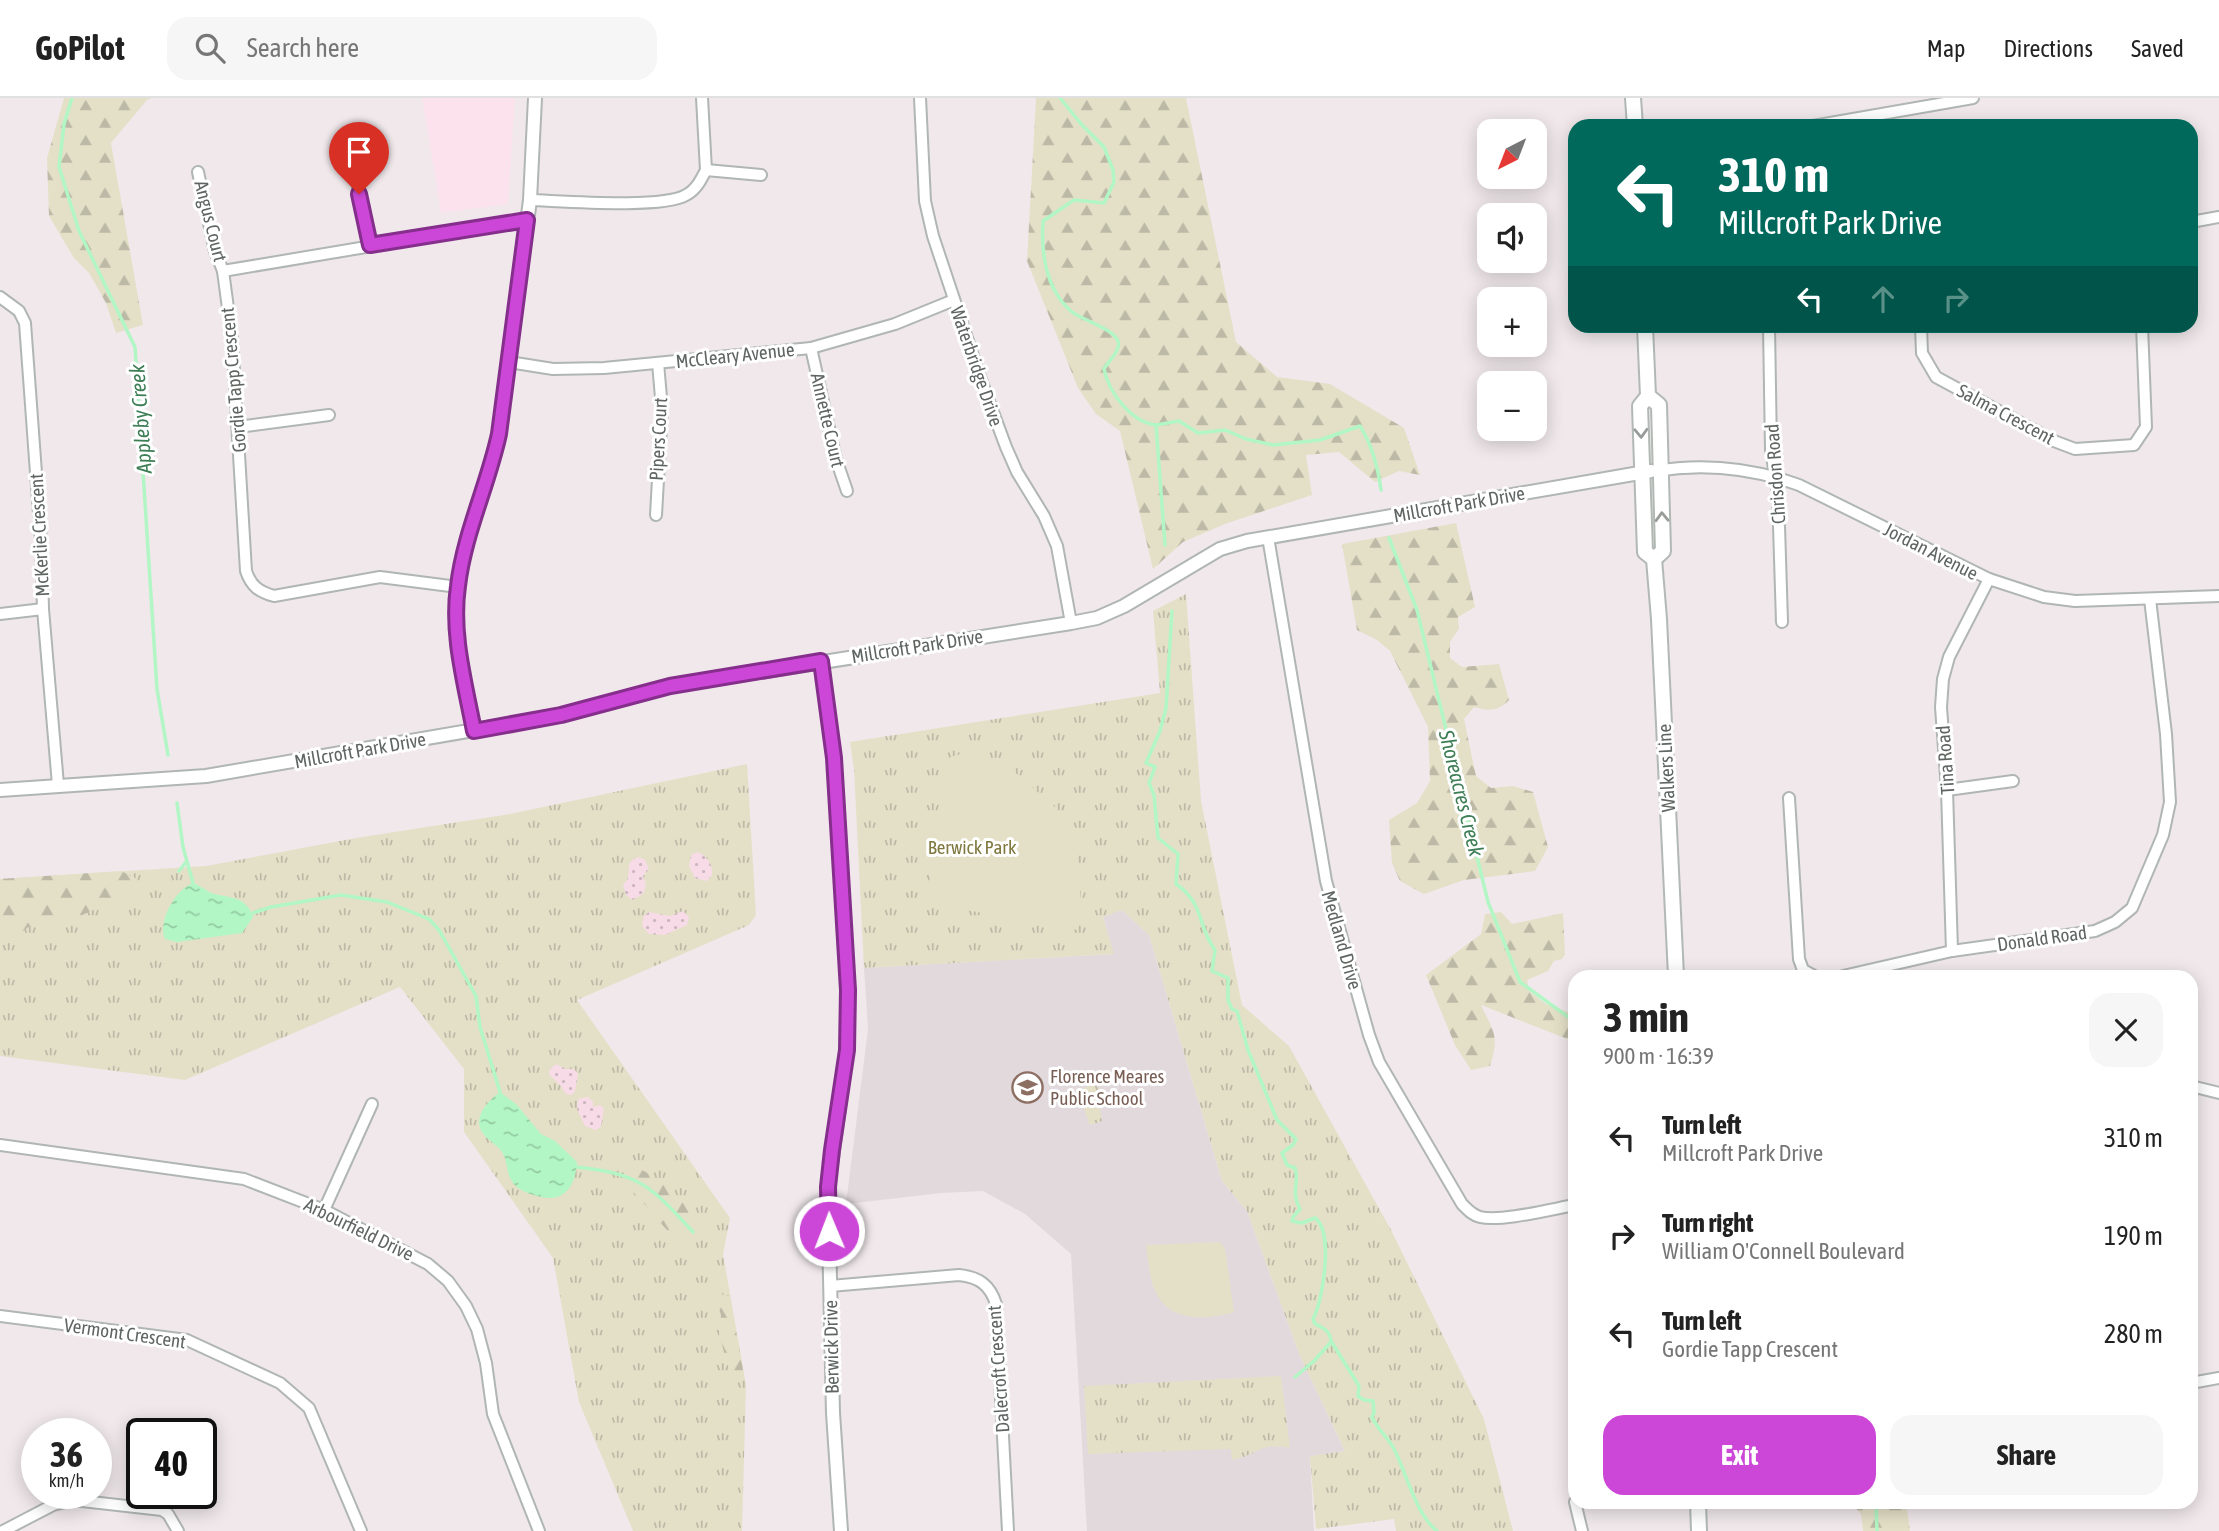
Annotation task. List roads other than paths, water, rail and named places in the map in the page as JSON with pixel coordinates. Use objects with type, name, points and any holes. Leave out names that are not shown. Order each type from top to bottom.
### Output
[{"type":"main road","points":[[1633,98],[1634,119]]},
{"type":"main road","name":"Walkers Line","points":[[1645,333],[1648,396],[1640,406],[1662,551],[1654,559],[1676,970]]},
{"type":"main road","points":[[1698,1509],[1699,1531]]},
{"type":"street","points":[[474,731],[456,631],[458,587],[464,554],[493,463],[509,362],[530,200],[535,98]]},
{"type":"street","points":[[530,200],[663,202],[688,194],[706,170],[702,98]]},
{"type":"street","name":"Waterbridge Drive","points":[[920,98],[925,201],[933,236],[1006,447],[1057,546],[1072,623]]},
{"type":"street","points":[[1853,119],[1973,98]]},
{"type":"street","points":[[349,143],[370,245]]},
{"type":"street","points":[[706,170],[761,175]]},
{"type":"street","name":"Angus Court","points":[[198,172],[215,251],[223,271]]},
{"type":"street","points":[[2198,221],[2219,217]]},
{"type":"street","points":[[223,271],[527,220]]},
{"type":"street","name":"Gordie Tapp Crescent","points":[[223,271],[232,338],[246,571],[256,588],[274,596],[380,578],[458,587]]},
{"type":"street","name":"McKerlie Crescent","points":[[0,297],[19,311],[25,323],[41,541],[43,609],[58,785]]},
{"type":"street","name":"McCleary Avenue","points":[[509,362],[553,369],[604,368],[811,348],[895,324],[954,300]]},
{"type":"street","name":"Chrisdon Road","points":[[1769,333],[1770,450],[1778,494],[1782,622]]},
{"type":"street","name":"Salma Crescent","points":[[1922,333],[1922,353],[1936,377],[2054,441],[2075,449],[2134,445],[2146,427],[2142,333]]},
{"type":"street","name":"Annette Court","points":[[811,348],[836,459],[847,491]]},
{"type":"street","name":"Pipers Court","points":[[656,515],[662,409],[658,363]]},
{"type":"street","points":[[238,427],[329,415]]},
{"type":"street","name":"Jordan Avenue","points":[[1651,471],[1703,467],[1751,470],[1775,476],[1799,485],[1989,579],[2045,597],[2075,601],[2219,596]]},
{"type":"street","name":"Millcroft Park Drive","points":[[0,790],[206,776],[561,715],[670,686],[1072,623],[1097,618],[1124,607],[1220,550],[1247,541],[1651,471]]},
{"type":"street","name":"Medland Drive","points":[[1268,537],[1326,881],[1379,1062],[1462,1205],[1471,1213],[1483,1218],[1501,1217],[1568,1206]]},
{"type":"street","name":"Tina Road","points":[[1952,951],[1947,790],[1941,707],[1943,679],[1950,656],[1989,579]]},
{"type":"street","name":"Donald Road","points":[[1869,970],[1952,951],[2095,931],[2115,922],[2132,908],[2163,835],[2170,802],[2166,734],[2150,599]]},
{"type":"street","points":[[0,614],[43,609]]},
{"type":"street","name":"Berwick Drive","points":[[821,661],[834,758],[848,990],[847,1050],[828,1187],[833,1413],[841,1531]]},
{"type":"street","points":[[1947,790],[2013,781]]},
{"type":"street","points":[[1789,798],[1799,959],[1803,970]]},
{"type":"street","points":[[2198,1088],[2219,1093]]},
{"type":"street","points":[[324,1210],[372,1104]]},
{"type":"street","name":"Arbourfield Drive","points":[[0,1145],[244,1178],[324,1210],[428,1264],[448,1281],[466,1306],[477,1329],[493,1415],[540,1531]]},
{"type":"street","name":"Dalecroft Crescent","points":[[830,1286],[959,1275],[972,1276],[992,1292],[996,1304],[1008,1531]]},
{"type":"street","name":"Vermont Crescent","points":[[0,1316],[187,1340],[280,1382],[309,1408],[361,1531]]},
{"type":"street","points":[[2198,1382],[2219,1378]]},
{"type":"street","points":[[2,1531],[53,1505],[74,1500],[162,1510],[168,1514],[178,1531]]},
{"type":"street","points":[[1577,1509],[1582,1531]]},
{"type":"water","points":[[193,883],[209,892],[235,898],[246,904],[253,917],[242,933],[177,942],[165,939],[164,923],[170,906],[180,892]]},
{"type":"water","points":[[500,1092],[516,1104],[541,1134],[555,1141],[577,1162],[574,1178],[563,1194],[549,1198],[522,1191],[511,1179],[502,1152],[481,1131],[481,1113],[489,1101]]},
{"type":"waterway","name":"Appleby Creek","points":[[72,98],[64,124],[59,167],[79,231],[135,347],[157,689],[168,755]]},
{"type":"waterway","name":"Shoreacres Creek","points":[[1060,98],[1104,147],[1113,170],[1114,182],[1104,203],[1074,200],[1043,221],[1044,258],[1051,282],[1063,303],[1072,312],[1104,329],[1118,341],[1118,348],[1104,369],[1122,405],[1138,418],[1156,425],[1165,545]]},
{"type":"waterway","name":"Shoreacres Creek","points":[[1156,425],[1179,421],[1198,433],[1225,430],[1246,439],[1273,445],[1320,440],[1360,426],[1374,456],[1381,490]]},
{"type":"waterway","name":"Shoreacres Creek","points":[[1389,538],[1417,610],[1488,902],[1520,982],[1568,1017]]},
{"type":"waterway","name":"Shoreacres Creek","points":[[1172,611],[1166,708],[1160,731],[1146,763],[1155,767],[1149,783],[1154,795],[1158,838],[1178,854],[1176,884],[1192,899],[1215,950],[1212,971],[1228,978],[1228,1000],[1232,1009],[1237,1011],[1248,1050],[1277,1120],[1296,1139],[1293,1145],[1282,1153],[1287,1165],[1295,1168],[1296,1173],[1296,1197],[1300,1209],[1292,1221],[1302,1223],[1315,1218],[1321,1225],[1324,1237],[1325,1267],[1313,1319],[1315,1324],[1324,1328],[1329,1335],[1359,1386],[1358,1396],[1373,1401],[1372,1417],[1394,1449],[1423,1514],[1437,1531]]},
{"type":"waterway","name":"Appleby Creek","points":[[177,803],[183,847],[193,883]]},
{"type":"waterway","name":"Appleby Creek","points":[[179,871],[186,862]]},
{"type":"waterway","name":"Appleby Creek","points":[[253,913],[271,907],[341,895],[387,902],[429,919],[439,930],[476,996],[480,1027],[500,1092]]},
{"type":"waterway","name":"Appleby Creek","points":[[577,1167],[616,1174],[643,1185],[666,1203],[693,1232]]},
{"type":"waterway","name":"Shoreacres Creek","points":[[1295,1377],[1331,1342]]},
{"type":"waterway","name":"Shoreacres Creek","points":[[1876,1509],[1877,1531]]},
{"type":"place","name":"Florence Meares Public School","points":[[1027,1087]]},
{"type":"park label","name":"Berwick Park","points":[[972,847]]}]
